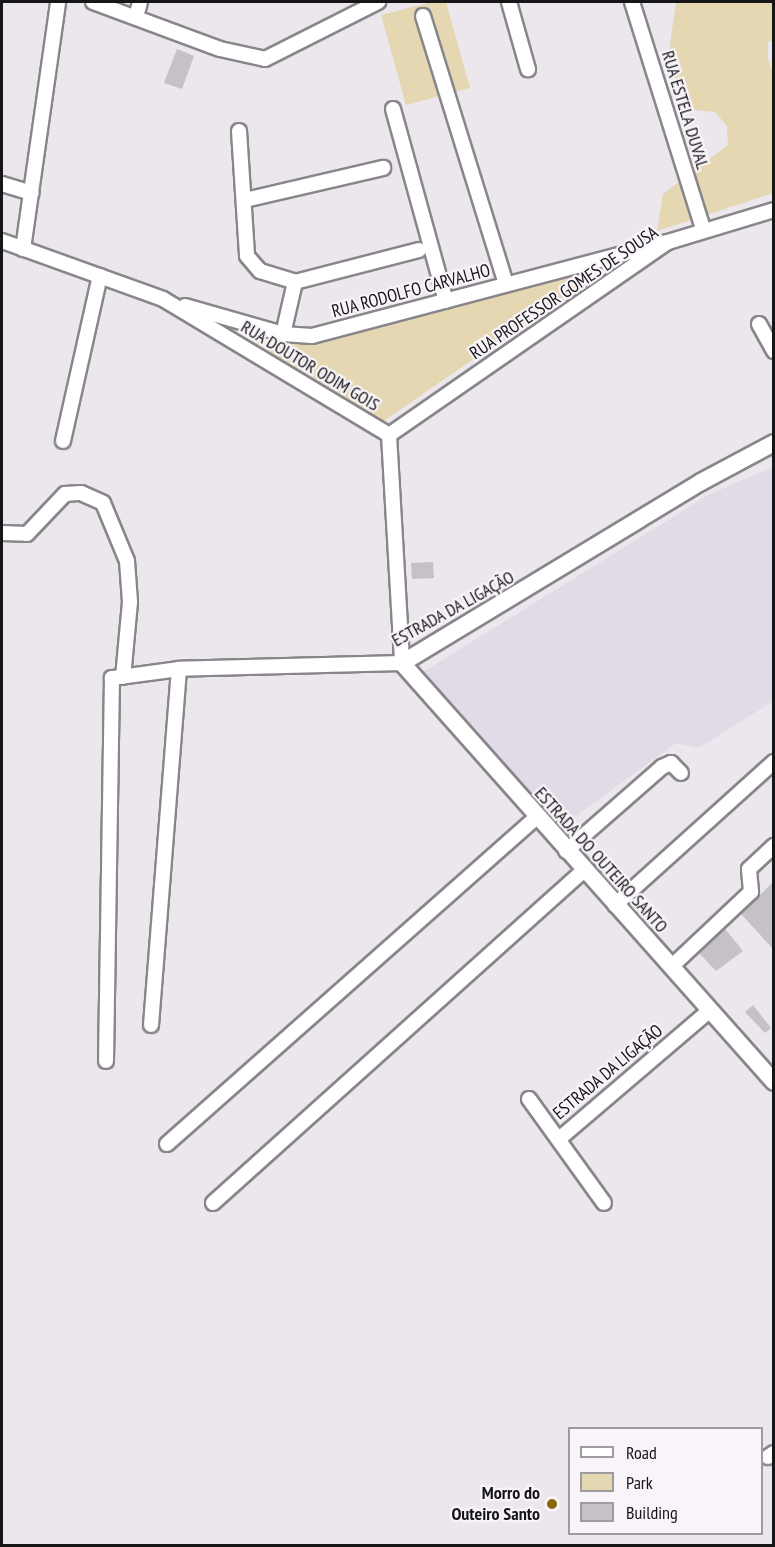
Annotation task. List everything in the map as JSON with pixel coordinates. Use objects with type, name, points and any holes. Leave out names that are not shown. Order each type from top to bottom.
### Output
[{"type":"street","points":[[23,249],[58,2]]},
{"type":"street","points":[[93,2],[220,49],[265,59],[377,2]]},
{"type":"street","points":[[136,17],[140,2]]},
{"type":"street","points":[[509,2],[528,69]]},
{"type":"street","name":"RUA ESTELA DUVAL","points":[[632,2],[703,229]]},
{"type":"street","points":[[423,16],[506,284]]},
{"type":"street","points":[[393,110],[446,301]]},
{"type":"street","points":[[239,131],[247,256],[252,265],[295,282],[419,250]]},
{"type":"street","points":[[245,200],[383,168]]},
{"type":"street","points":[[2,184],[32,193]]},
{"type":"street","name":"RUA PROFESSOR GOMES DE SOUSA","points":[[389,435],[668,242],[703,229],[774,210]]},
{"type":"street","name":"RUA DOUTOR ODIM GOIS","points":[[2,241],[163,299],[389,435],[402,663]]},
{"type":"street","name":"RUA RODOLFO CARVALHO","points":[[163,299],[283,334],[312,336],[668,242]]},
{"type":"street","points":[[63,441],[100,276]]},
{"type":"street","points":[[283,334],[295,282]]},
{"type":"street","points":[[759,324],[774,351]]},
{"type":"street","name":"ESTRADA DA LIGAÇÃO","points":[[118,678],[179,669],[402,663],[701,482],[774,443]]},
{"type":"street","points":[[2,533],[27,534],[65,494],[81,493],[103,503],[127,561],[130,602],[118,678],[106,1061]]},
{"type":"street","name":"ESTRADA DO OUTEIRO SANTO","points":[[402,663],[774,1082]]},
{"type":"street","points":[[152,1025],[179,669]]},
{"type":"street","points":[[615,905],[774,762]]},
{"type":"street","points":[[566,850],[662,767],[671,763],[681,773]]},
{"type":"street","points":[[167,1144],[537,817]]},
{"type":"street","points":[[671,967],[751,892],[749,870],[774,846]]},
{"type":"street","points":[[213,1203],[584,870]]},
{"type":"street","name":"ESTRADA DA LIGAÇÃO","points":[[559,1139],[709,1011]]},
{"type":"street","name":"ESTRADA DA LIGAÇÃO","points":[[529,1099],[604,1203]]},
{"type":"shaded area","points":[[773,467],[773,701],[699,748],[676,743],[561,827],[423,672],[710,494]]},
{"type":"green space","points":[[432,2],[446,2],[470,88],[406,105],[381,15]]},
{"type":"green space","points":[[676,2],[773,2],[773,40],[768,42],[768,59],[774,77],[773,193],[657,231],[663,194],[728,145],[727,126],[715,112],[694,110],[679,97],[668,58]]},
{"type":"green space","points":[[618,259],[384,421],[247,342],[326,337]]},
{"type":"building","points":[[177,49],[194,56],[182,89],[164,83]]},
{"type":"building","points":[[433,562],[434,578],[412,579],[411,563]]},
{"type":"building","points":[[774,881],[774,950],[741,914]]},
{"type":"building","points":[[725,929],[743,951],[716,971],[699,953]]},
{"type":"building","points":[[753,1005],[771,1028],[765,1033],[745,1012]]},
{"type":"place","name":"Morro do Outeiro Santo","points":[[552,1504]]}]
